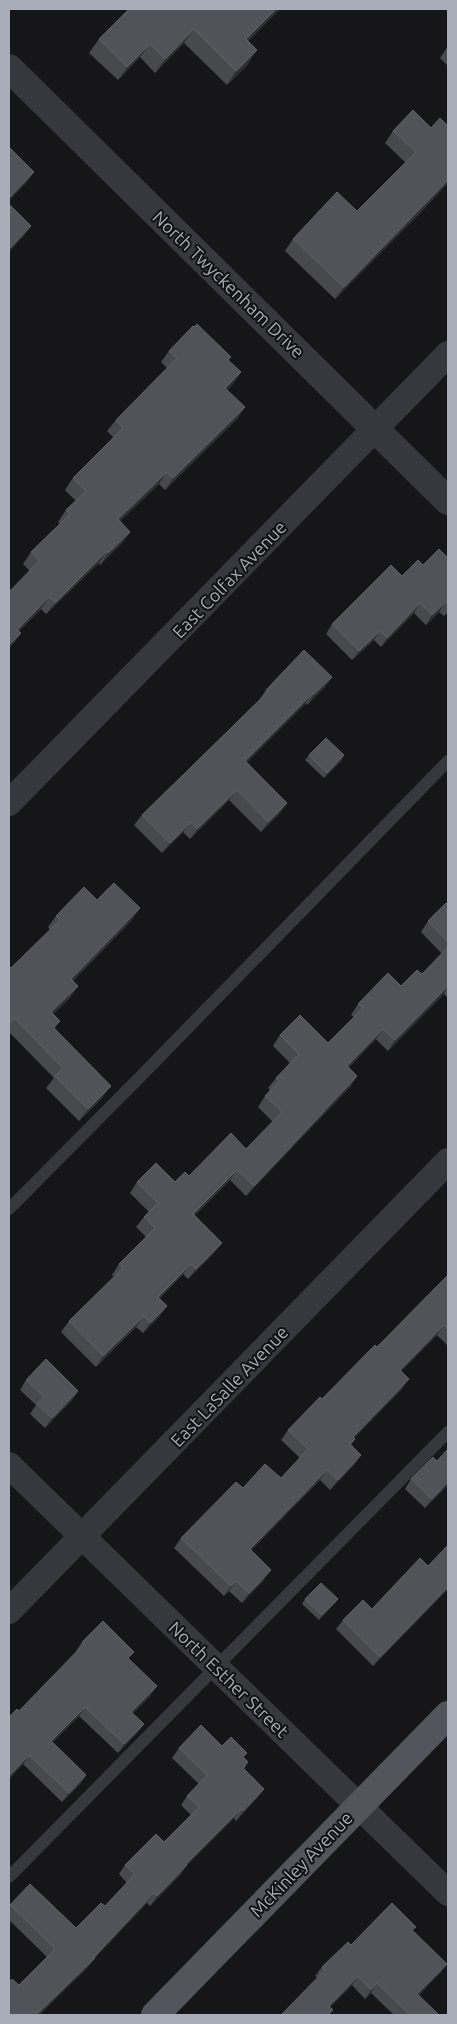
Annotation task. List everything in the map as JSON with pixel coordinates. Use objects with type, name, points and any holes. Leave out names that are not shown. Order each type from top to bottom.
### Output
[{"type":"main road","name":"McKinley Avenue","points":[[155,2015],[448,1714]]},
{"type":"street","name":"North Twyckenham Drive","points":[[9,68],[448,501]]},
{"type":"street","name":"East Colfax Avenue","points":[[9,803],[448,354]]},
{"type":"street","name":"East LaSalle Avenue","points":[[9,1611],[448,1161]]},
{"type":"street","name":"North Esther Street","points":[[9,1465],[448,1893]]},
{"type":"lane","points":[[9,1209],[148,1070],[448,761]]},
{"type":"lane","points":[[9,1877],[448,1432]]},
{"type":"building","points":[[129,9],[276,9],[246,39],[257,50],[236,71],[194,29],[165,59],[150,44],[127,67],[99,39]]},
{"type":"building","points":[[413,110],[431,128],[440,118],[448,126],[448,180],[344,287],[293,239],[337,192],[357,211],[416,152],[393,131]]},
{"type":"building","points":[[9,147],[34,172],[9,198]]},
{"type":"building","points":[[9,204],[31,226],[9,249]]},
{"type":"building","points":[[197,324],[231,357],[228,360],[241,372],[225,388],[245,407],[173,478],[167,472],[118,519],[130,532],[108,553],[107,551],[55,603],[49,597],[17,630],[21,633],[9,645],[9,592],[39,561],[31,552],[70,514],[66,510],[86,491],[73,478],[123,428],[116,420],[177,358],[169,351]]},
{"type":"building","points":[[439,549],[448,558],[448,604],[446,602],[432,615],[420,603],[387,638],[380,631],[359,651],[332,624],[391,565],[402,576],[418,560],[423,565]]},
{"type":"building","points":[[304,650],[332,677],[313,693],[245,761],[287,803],[268,822],[237,790],[197,829],[191,822],[170,843],[142,815],[268,692],[266,690]]},
{"type":"building","points":[[326,738],[344,755],[327,773],[309,755]]},
{"type":"building","points":[[114,883],[140,908],[71,979],[78,986],[51,1012],[60,1021],[53,1027],[111,1086],[88,1109],[55,1076],[63,1068],[14,1018],[9,1023],[9,966],[11,968],[60,920],[56,916],[84,887],[97,900]]},
{"type":"building","points":[[446,903],[448,905],[448,942],[428,921]]},
{"type":"building","points":[[448,947],[448,986],[395,1040],[383,1029],[347,1066],[357,1076],[254,1186],[237,1170],[193,1214],[222,1243],[196,1269],[191,1264],[158,1297],[167,1306],[150,1323],[144,1316],[103,1356],[69,1321],[123,1268],[119,1264],[155,1228],[144,1217],[158,1203],[137,1182],[156,1163],[175,1182],[185,1172],[189,1176],[231,1133],[246,1149],[282,1112],[265,1096],[279,1081],[276,1078],[299,1054],[280,1035],[300,1015],[328,1043],[363,1008],[358,1004],[388,973],[401,986],[417,970],[422,974]]},
{"type":"building","points":[[448,1275],[448,1329],[444,1325],[400,1370],[409,1379],[353,1437],[355,1439],[350,1444],[361,1455],[338,1480],[327,1470],[250,1549],[271,1570],[249,1593],[236,1581],[231,1586],[181,1538],[236,1482],[243,1488],[265,1464],[281,1478],[308,1449],[288,1430],[320,1397],[322,1399],[375,1345],[377,1347]]},
{"type":"building","points":[[46,1359],[78,1391],[52,1418],[37,1404],[44,1397],[26,1380]]},
{"type":"building","points":[[448,1449],[448,1482],[432,1499],[411,1479],[433,1457],[437,1461]]},
{"type":"building","points":[[448,1545],[448,1587],[380,1657],[343,1620],[363,1600],[372,1609],[420,1558],[428,1566]]},
{"type":"building","points":[[321,1583],[338,1599],[322,1615],[305,1599]]},
{"type":"building","points":[[103,1621],[134,1652],[128,1658],[157,1686],[131,1712],[144,1724],[124,1744],[85,1707],[51,1741],[86,1775],[69,1793],[29,1755],[9,1776],[9,1717],[17,1709],[19,1711],[84,1644],[82,1642]]},
{"type":"building","points":[[201,1725],[222,1746],[231,1737],[247,1753],[243,1757],[248,1762],[243,1768],[264,1789],[243,1811],[241,1809],[186,1864],[157,1896],[154,1893],[95,1958],[36,2015],[9,2015],[9,1982],[12,1979],[19,1985],[55,1949],[10,1905],[30,1884],[76,1928],[101,1903],[105,1906],[135,1874],[125,1865],[156,1834],[164,1842],[199,1807],[187,1796],[207,1775],[179,1748]]},
{"type":"building","points":[[392,1903],[416,1927],[412,1930],[447,1964],[417,1994],[439,2015],[410,2015],[377,1983],[371,1990],[358,1976],[329,2006],[333,2010],[328,2015],[281,2015],[325,1970],[322,1967],[348,1942],[351,1945]]}]
